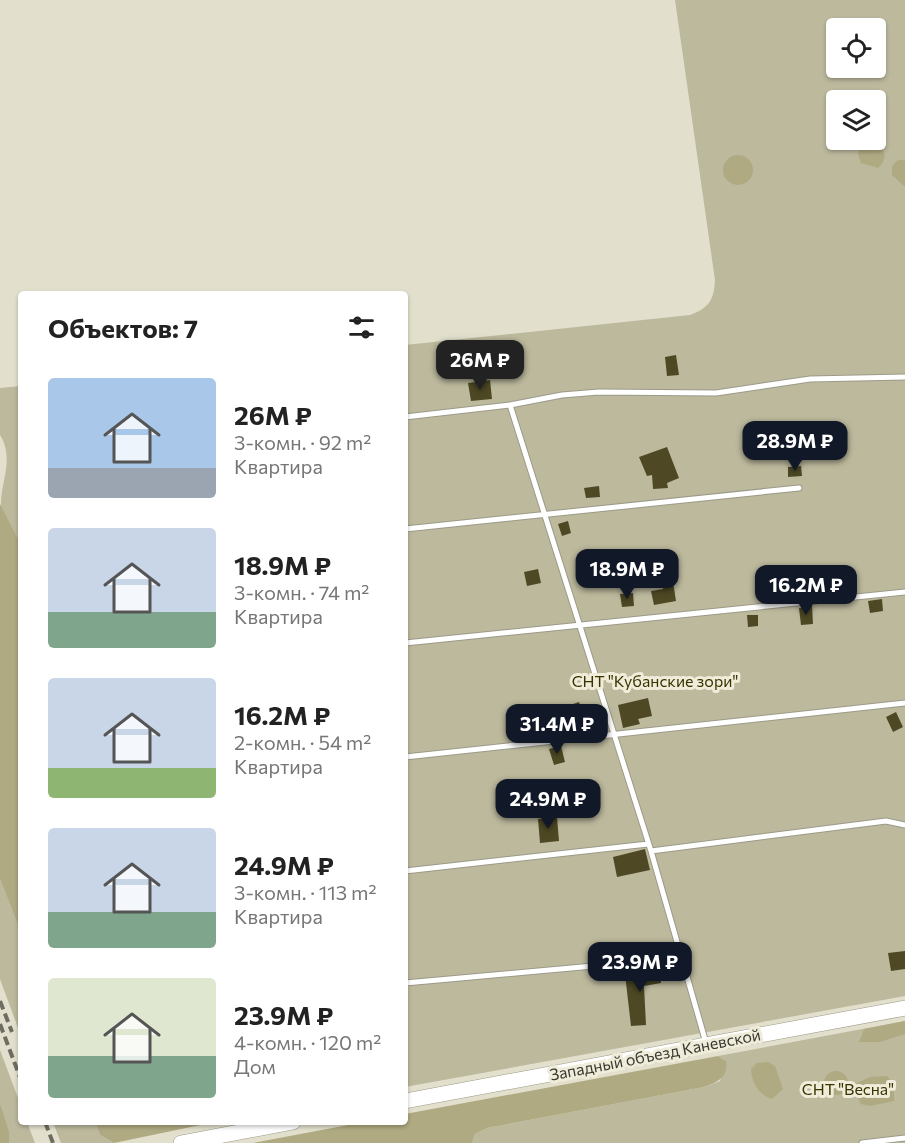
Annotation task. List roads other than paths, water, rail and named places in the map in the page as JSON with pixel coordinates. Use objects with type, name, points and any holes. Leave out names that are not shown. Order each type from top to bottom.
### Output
[{"type":"main road","name":"Западный объезд Каневской","points":[[408,1100],[905,1008]]},
{"type":"main road","points":[[181,1143],[277,1125]]},
{"type":"lane","points":[[408,417],[599,392],[716,393],[810,379],[905,377]]},
{"type":"lane","points":[[510,405],[651,851],[706,1044]]},
{"type":"lane","points":[[408,529],[799,488]]},
{"type":"lane","points":[[408,643],[905,592]]},
{"type":"lane","points":[[408,757],[905,703]]},
{"type":"lane","points":[[651,851],[886,821],[905,825]]},
{"type":"lane","points":[[408,871],[648,844]]},
{"type":"lane","points":[[408,983],[681,958]]},
{"type":"lane","points":[[862,1143],[905,1138]]},
{"type":"railway","points":[[0,1001],[12,1032]]},
{"type":"railway","points":[[0,1024],[18,1072]]},
{"type":"railway","points":[[46,1125],[53,1143]]},
{"type":"park label","name":"СНТ \"Кубанские зори\"","points":[[655,680]]},
{"type":"park label","name":"СНТ \"Весна\"","points":[[848,1088]]}]
